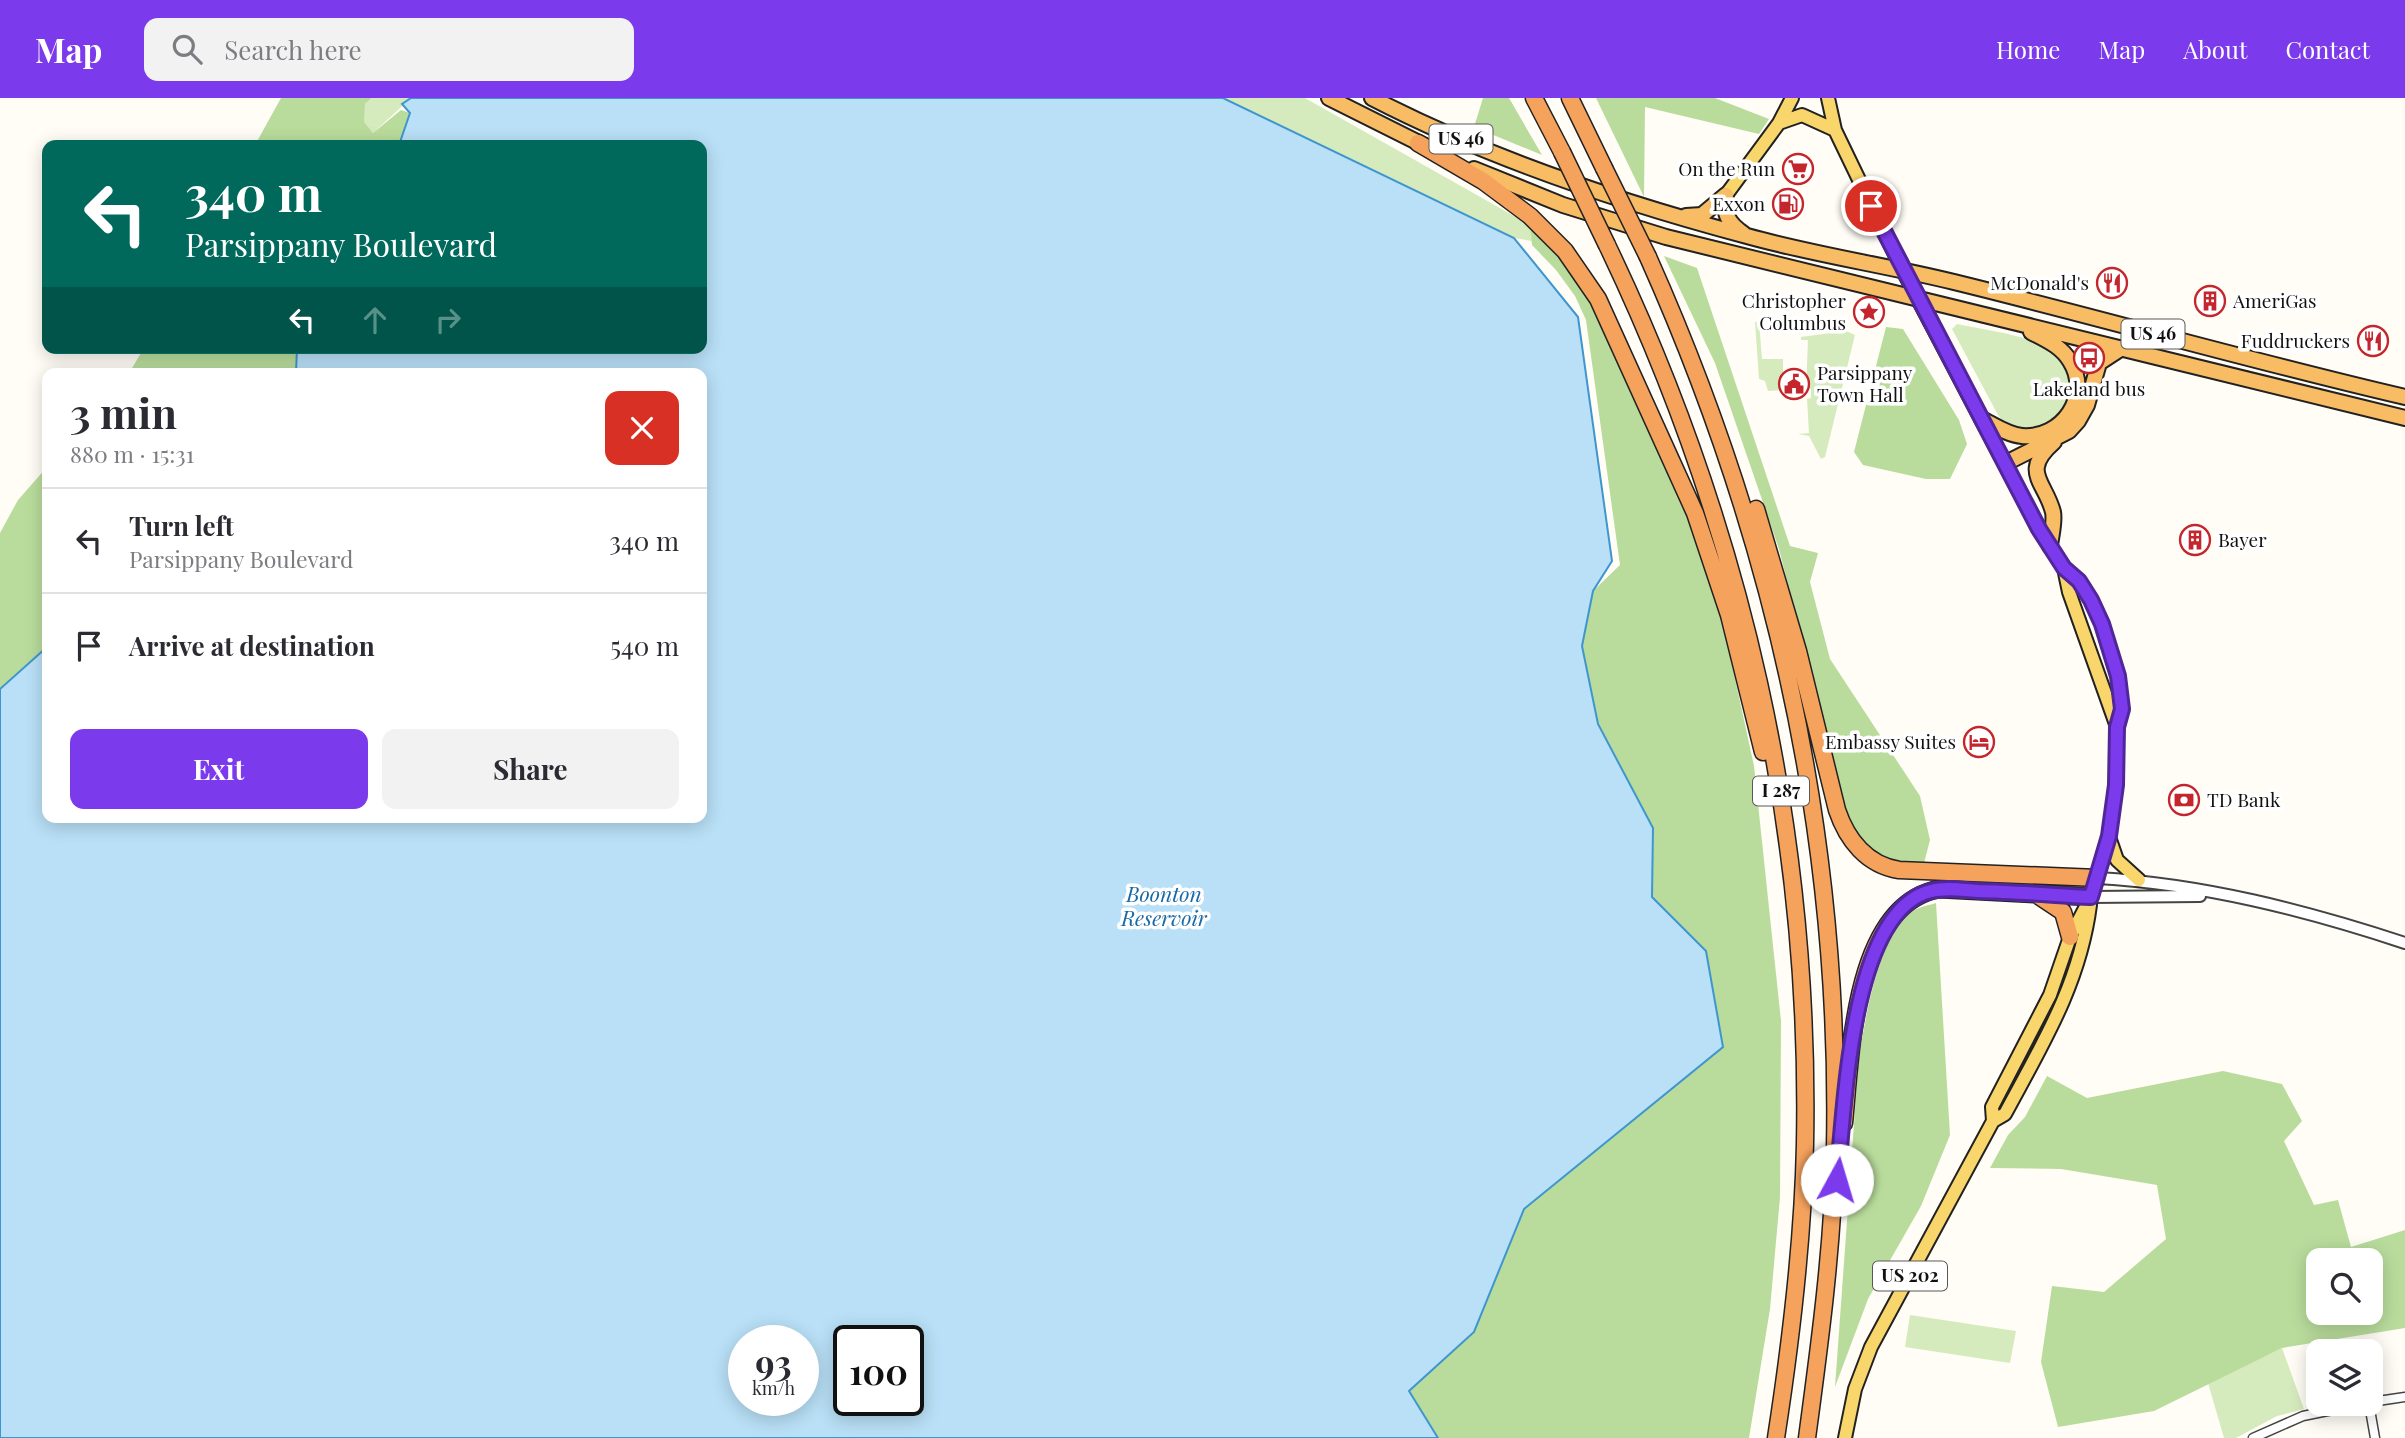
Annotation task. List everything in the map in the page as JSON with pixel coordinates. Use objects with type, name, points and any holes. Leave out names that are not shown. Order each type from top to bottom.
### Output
[{"type":"highway","name":"US 46","points":[[1329,98],[1510,186],[1613,222],[1918,300],[2405,418]]},
{"type":"highway","name":"US 46","points":[[1372,98],[1445,132],[1551,175],[1676,216],[1750,237],[1902,269],[2405,397]]},
{"type":"highway","name":"I 287","points":[[1534,98],[1607,245],[1675,400],[1717,518],[1741,600],[1760,682],[1783,807],[1802,976],[1805,1104],[1801,1231],[1776,1438]]},
{"type":"highway","name":"I 287","points":[[1570,98],[1648,257],[1688,348],[1732,468],[1769,593],[1799,718],[1819,846],[1831,975],[1835,1147],[1831,1233],[1807,1438]]},
{"type":"highway","points":[[1418,143],[1483,181],[1548,232],[1584,277],[1609,321],[1695,513],[1729,615],[1765,761],[1802,976]]},
{"type":"highway","points":[[1676,216],[1702,215],[1726,195]]},
{"type":"highway","points":[[1726,195],[1726,216],[1734,227],[1750,237]]},
{"type":"highway","points":[[1648,257],[1737,450],[1798,651],[1837,810],[1851,839],[1873,861],[1899,870],[2098,878]]},
{"type":"highway","points":[[1982,419],[2015,435],[2040,433],[2067,417],[2078,394],[2074,369],[2060,348],[2001,320]]},
{"type":"highway","points":[[2050,546],[2053,513],[2038,484],[2036,470],[2043,453],[2066,432],[2084,410],[2099,363],[2122,348]]},
{"type":"highway","points":[[2006,463],[2066,432]]},
{"type":"highway","points":[[1831,1233],[1857,1017],[1869,964],[1884,930],[1905,904],[1930,891],[2091,897]]},
{"type":"highway","points":[[2034,894],[2052,901],[2063,912],[2070,937]]},
{"type":"main road","points":[[1726,195],[1779,123],[1792,98]]},
{"type":"main road","name":"US 202","points":[[1828,98],[1835,130],[1902,269],[2050,546],[2064,568],[2079,581],[2102,624],[2118,676],[2122,709],[2117,727],[2116,785],[2109,836],[2098,878],[2070,937],[2050,995],[1992,1107],[1993,1121]]},
{"type":"main road","points":[[1779,123],[1801,115],[1835,130]]},
{"type":"main road","name":"US 202","points":[[2064,568],[2068,592],[2117,727]]},
{"type":"main road","points":[[2109,836],[2117,860],[2139,880]]},
{"type":"main road","name":"US 202","points":[[1846,1438],[1855,1389],[1871,1347],[1993,1121],[2005,1114],[2062,1007],[2085,945],[2091,897]]},
{"type":"street","points":[[2098,878],[2139,880],[2296,908],[2405,943]]},
{"type":"street","points":[[2091,897],[2220,895]]},
{"type":"street","points":[[2383,1401],[2405,1397]]},
{"type":"street","points":[[2253,1438],[2306,1415]]},
{"type":"street","points":[[2372,1416],[2375,1438]]},
{"type":"green space","points":[[281,98],[372,98],[365,104],[364,122],[373,133],[401,110],[410,113],[401,140],[258,140]]},
{"type":"green space","points":[[372,98],[411,98],[373,133],[363,122],[365,104]]},
{"type":"green space","points":[[1223,98],[1305,98],[1530,225],[1532,241],[1514,238]]},
{"type":"green space","points":[[1483,98],[1509,98],[1542,155],[1474,127]]},
{"type":"green space","points":[[1596,98],[1715,98],[1769,119],[1759,134],[1645,107],[1644,197]]},
{"type":"green space","points":[[1530,225],[1564,260],[1588,291],[1692,523],[1722,619],[1754,766],[1781,1021],[1780,1197],[1770,1309],[1749,1438],[1438,1438],[1409,1391],[1474,1332],[1524,1209],[1723,1047],[1706,951],[1652,897],[1653,828],[1598,724],[1582,646],[1593,591],[1620,565],[1586,320],[1575,296],[1556,270],[1532,245]]},
{"type":"green space","points":[[1664,256],[1697,268],[1790,546],[1818,553],[1810,582],[1830,659],[1920,796],[1930,840],[1924,863],[1895,861],[1874,851],[1858,834],[1844,808],[1779,549],[1715,363]]},
{"type":"green space","points":[[1755,322],[1759,322],[1762,359],[1783,359],[1783,390],[1768,391],[1765,381],[1759,379]]},
{"type":"green space","points":[[1957,324],[2030,340],[2051,349],[2060,357],[2067,366],[2072,388],[2066,409],[2059,418],[2046,426],[2023,433],[2005,424],[1952,329]]},
{"type":"green space","points":[[1886,327],[1903,329],[1959,420],[1967,444],[1950,479],[1926,479],[1863,465],[1854,452]]},
{"type":"green space","points":[[1846,331],[1855,335],[1825,457],[1821,459],[1809,436],[1798,434],[1809,433],[1807,399],[1811,398],[1811,389],[1806,389],[1808,340],[1801,340],[1801,337]]},
{"type":"green space","points":[[140,354],[297,354],[296,368],[132,368]]},
{"type":"green space","points":[[42,473],[42,651],[0,689],[0,533],[18,500]]},
{"type":"green space","points":[[1936,903],[1950,1135],[1921,1206],[1868,1299],[1835,1387],[1859,1055],[1866,1019],[1876,976],[1892,935],[1915,910]]},
{"type":"green space","points":[[2223,1071],[2282,1084],[2302,1121],[2284,1141],[2314,1205],[2338,1200],[2351,1247],[2405,1230],[2405,1328],[2337,1339],[2306,1339],[2306,1344],[2282,1348],[2154,1411],[2058,1427],[2041,1362],[2052,1286],[2104,1292],[2166,1239],[2157,1185],[2061,1169],[1990,1168],[2008,1135],[2025,1117],[2047,1076],[2087,1098]]},
{"type":"green space","points":[[1910,1315],[2016,1331],[2010,1363],[1905,1347]]},
{"type":"green space","points":[[2282,1348],[2304,1409],[2277,1416],[2236,1438],[2224,1438],[2208,1383]]},
{"type":"water","name":"Boonton Reservoir","points":[[411,98],[1223,98],[1514,238],[1578,317],[1612,561],[1593,591],[1582,646],[1598,724],[1653,828],[1652,897],[1706,951],[1723,1047],[1524,1209],[1474,1332],[1409,1391],[1438,1438],[0,1438],[0,689],[42,651],[42,823],[707,823],[707,368],[296,368],[297,354],[707,354],[707,140],[401,140],[410,113],[402,104]]},
{"type":"place","name":"On the Run","points":[[1798,169]]},
{"type":"place","name":"Exxon","points":[[1788,204]]},
{"type":"place","name":"McDonald's","points":[[2112,283]]},
{"type":"place","name":"AmeriGas","points":[[2210,301]]},
{"type":"place","name":"Christopher Columbus","points":[[1869,312]]},
{"type":"place","name":"Fuddruckers","points":[[2373,341]]},
{"type":"place","name":"Lakeland bus","points":[[2089,358]]},
{"type":"place","name":"Parsippany Town Hall","points":[[1794,384]]},
{"type":"place","name":"Bayer","points":[[2195,540]]},
{"type":"place","name":"Embassy Suites","points":[[1979,742]]},
{"type":"place","name":"TD Bank","points":[[2184,800]]},
{"type":"route","points":[[1837,1180],[1862,988],[1873,952],[1884,930],[1897,912],[1913,898],[1939,889],[2091,897],[2109,836],[2116,785],[2117,727],[2122,709],[2118,676],[2102,624],[2091,600],[2079,581],[2064,568],[2039,529],[1871,206]]}]
